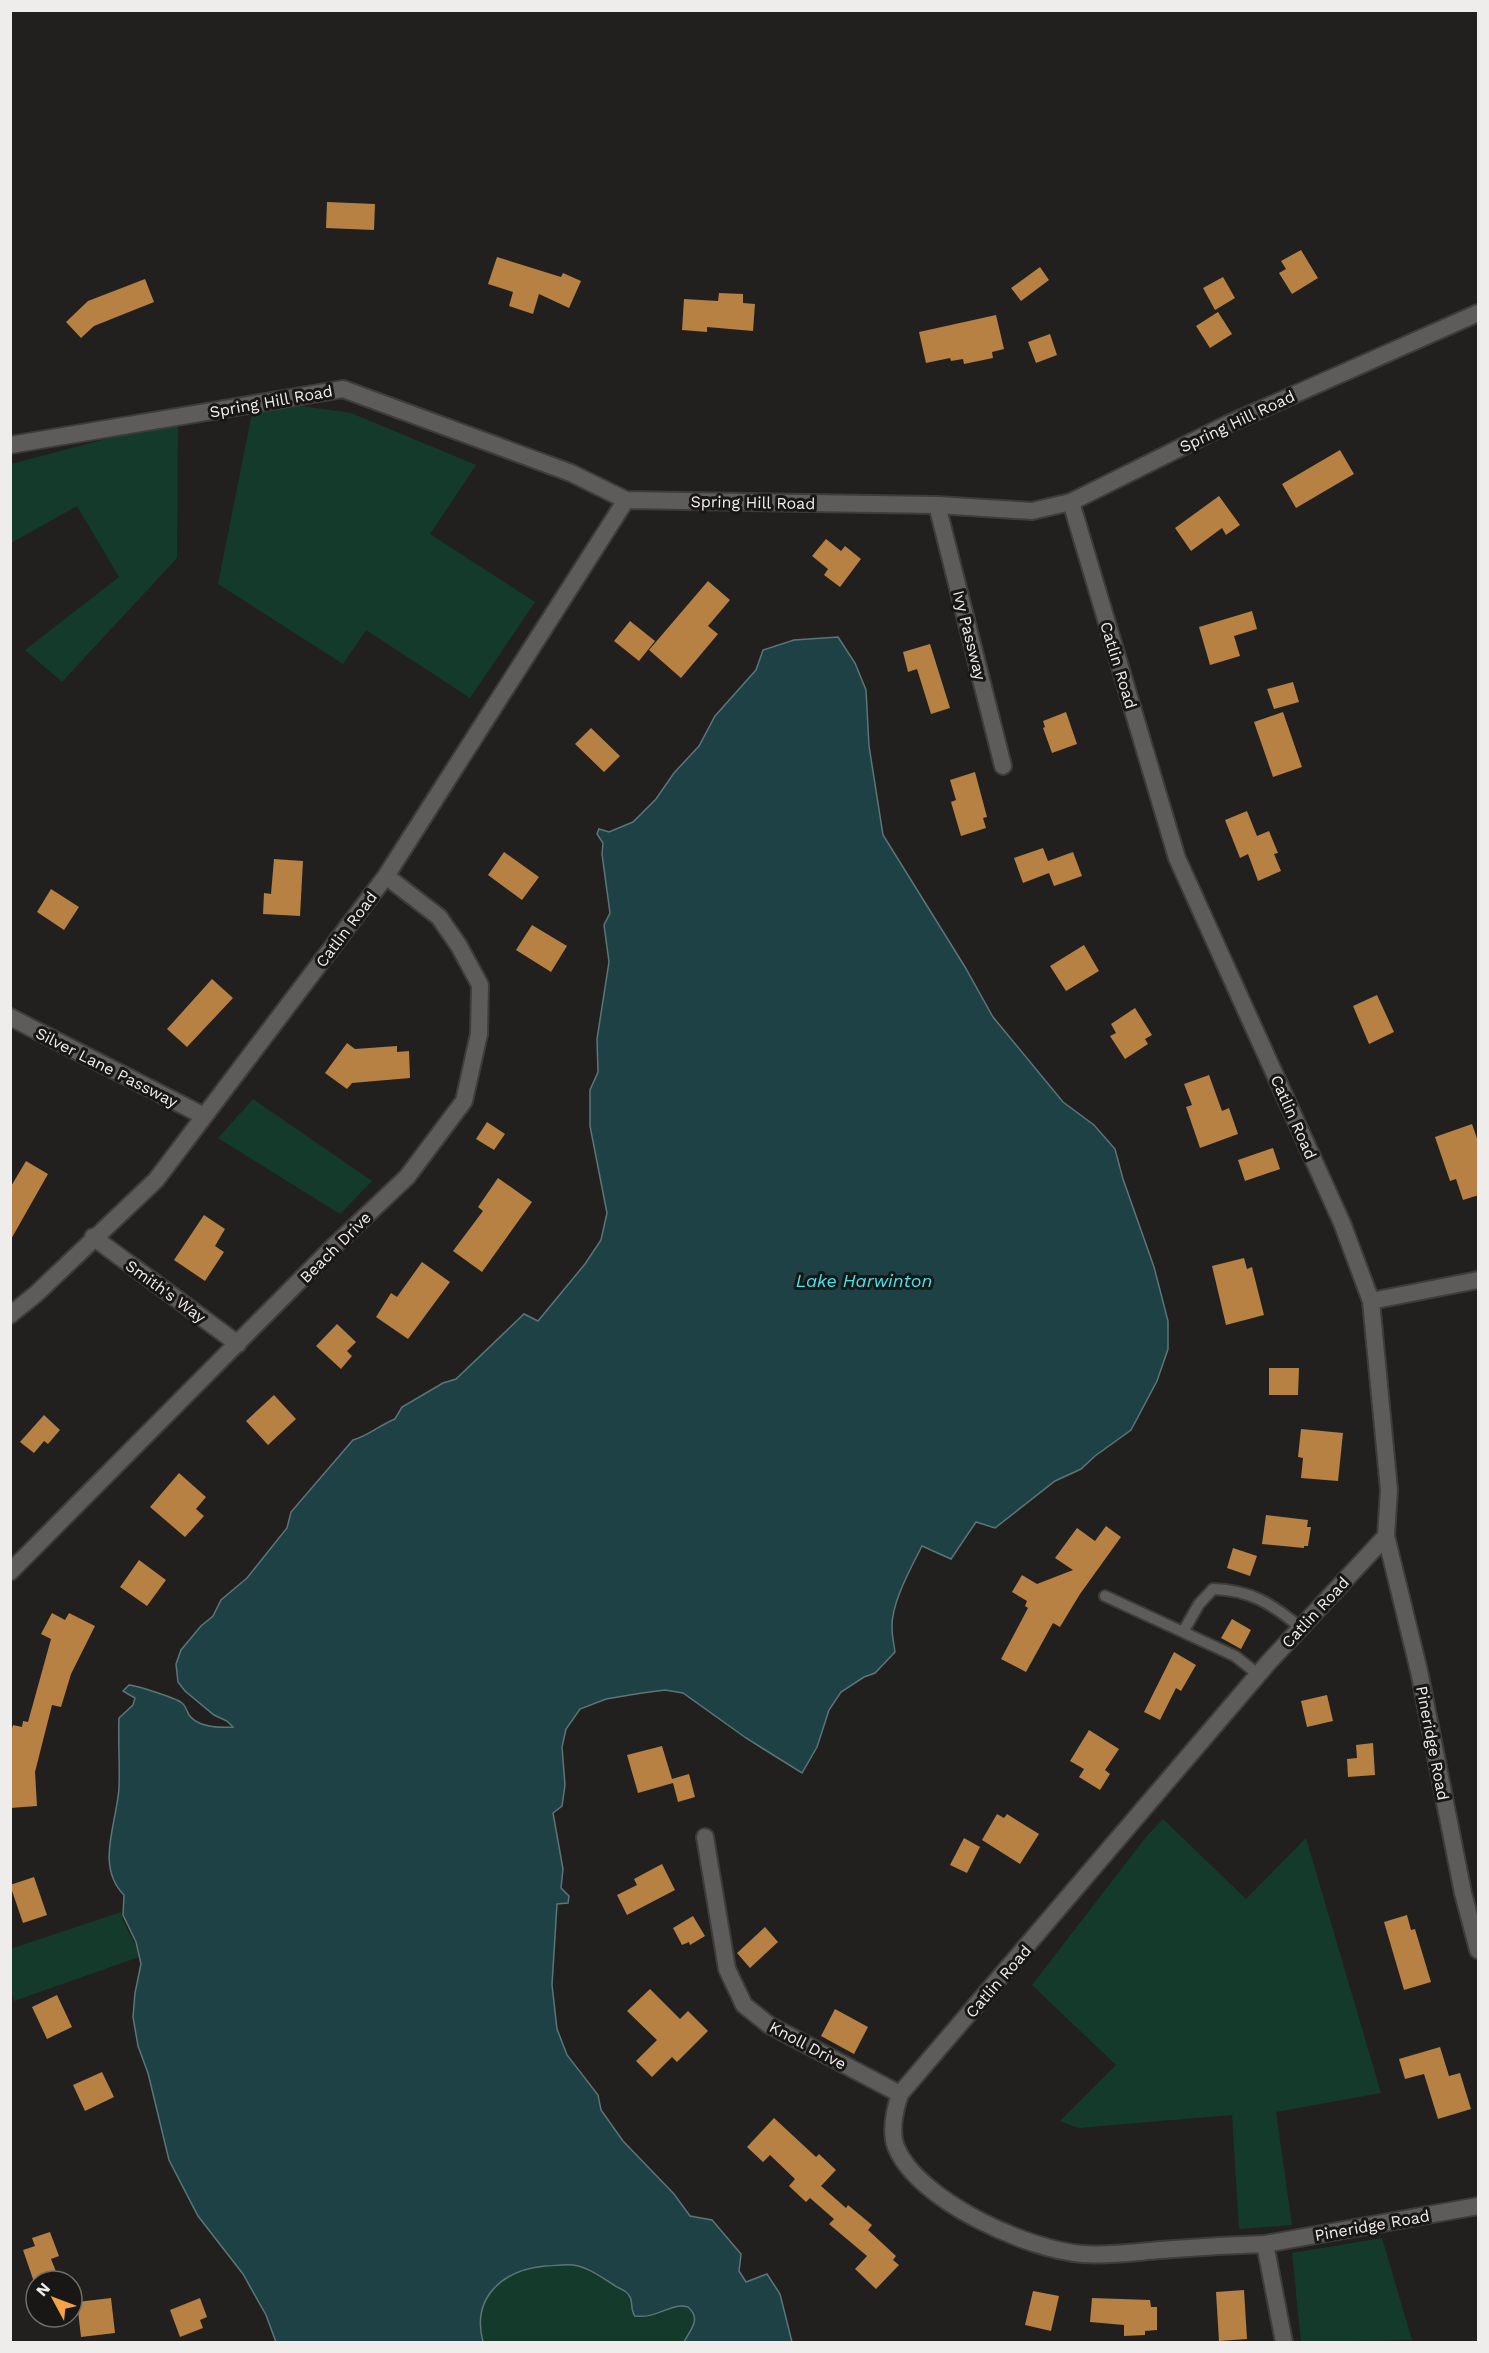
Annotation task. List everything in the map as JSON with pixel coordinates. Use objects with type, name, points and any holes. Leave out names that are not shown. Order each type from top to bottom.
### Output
[{"type":"street","name":"Spring Hill Road","points":[[10,445],[342,389],[572,473],[626,500],[937,505],[1032,511],[1071,502],[1228,424],[1479,313]]},
{"type":"street","name":"Catlin Road","points":[[10,1315],[36,1294],[93,1237],[156,1180],[386,876],[626,500]]},
{"type":"street","name":"Catlin Road","points":[[1071,502],[1177,858],[1342,1223],[1371,1301],[1389,1490],[1386,1536],[1259,1675],[900,2094],[894,2111],[895,2146],[909,2169],[957,2208],[1017,2238],[1048,2248],[1082,2254],[1114,2254],[1265,2244]]},
{"type":"street","name":"Ivy Passway","points":[[937,505],[1003,766]]},
{"type":"street","name":"Beach Drive","points":[[10,1572],[332,1248],[407,1177],[464,1101],[478,1034],[480,985],[459,946],[439,917],[386,876]]},
{"type":"street","name":"Silver Lane Passway","points":[[10,1017],[204,1116]]},
{"type":"street","name":"Smith's Way","points":[[93,1237],[238,1344]]},
{"type":"street","points":[[1371,1301],[1479,1280]]},
{"type":"street","name":"Pineridge Road","points":[[1386,1536],[1419,1671],[1462,1893],[1479,1950]]},
{"type":"street","name":"Knoll Drive","points":[[705,1837],[727,1969],[744,2005],[769,2025],[900,2094]]},
{"type":"street","name":"Pineridge Road","points":[[1265,2244],[1479,2206]]},
{"type":"street","points":[[1265,2244],[1284,2343]]},
{"type":"lane","points":[[1183,1632],[1199,1605],[1213,1589],[1229,1589],[1257,1596],[1279,1609],[1301,1628]]},
{"type":"lane","points":[[1105,1596],[1235,1656],[1259,1675]]},
{"type":"green space","points":[[294,405],[351,413],[476,465],[430,534],[535,602],[470,698],[366,630],[343,664],[218,584],[253,408]]},
{"type":"green space","points":[[178,420],[177,558],[62,682],[25,650],[119,577],[77,506],[11,543],[11,464]]},
{"type":"green space","points":[[253,1099],[372,1181],[340,1214],[218,1138]]},
{"type":"green space","points":[[1163,1819],[1246,1899],[1306,1838],[1381,2093],[1276,2112],[1292,2225],[1239,2229],[1232,2115],[1078,2128],[1060,2121],[1116,2065],[1032,1985],[1146,1837]]},
{"type":"green space","points":[[121,1912],[139,1957],[14,2001],[11,1990],[10,1949]]},
{"type":"green space","points":[[1382,2238],[1412,2340],[1301,2342],[1292,2253]]},
{"type":"green space","points":[[555,2264],[581,2267],[625,2291],[632,2299],[632,2313],[681,2305],[689,2308],[695,2317],[693,2326],[684,2342],[483,2342],[481,2319],[483,2308],[494,2289],[502,2281],[523,2270]]},
{"type":"water","name":"Lake Harwinton","points":[[838,637],[855,663],[866,690],[869,746],[883,835],[965,967],[993,1017],[1063,1102],[1094,1125],[1115,1149],[1123,1179],[1154,1267],[1168,1321],[1168,1349],[1157,1381],[1131,1430],[1081,1469],[1055,1481],[995,1528],[976,1522],[951,1559],[922,1546],[902,1586],[895,1608],[892,1628],[895,1652],[875,1673],[864,1677],[841,1692],[829,1710],[817,1747],[802,1773],[746,1738],[683,1693],[665,1690],[606,1699],[580,1709],[566,1729],[562,1747],[565,1785],[562,1806],[553,1813],[563,1869],[561,1888],[569,1896],[568,1903],[557,1904],[552,1985],[557,2029],[567,2055],[598,2095],[601,2110],[623,2141],[674,2194],[690,2216],[712,2220],[741,2254],[739,2271],[746,2282],[767,2274],[780,2294],[792,2342],[684,2342],[692,2329],[694,2320],[692,2311],[688,2307],[676,2307],[651,2315],[635,2316],[629,2295],[625,2291],[589,2270],[566,2265],[545,2266],[516,2273],[494,2289],[486,2299],[482,2312],[480,2326],[483,2342],[276,2342],[266,2315],[243,2274],[198,2216],[169,2160],[148,2073],[138,2046],[133,2017],[141,1964],[136,1942],[123,1915],[124,1895],[115,1884],[109,1858],[119,1788],[119,1718],[133,1705],[135,1698],[123,1691],[129,1685],[157,1692],[182,1703],[189,1715],[198,1722],[215,1727],[233,1727],[227,1721],[214,1715],[185,1691],[178,1682],[176,1664],[181,1650],[201,1626],[213,1616],[221,1600],[247,1578],[287,1528],[291,1512],[353,1440],[395,1419],[402,1407],[443,1383],[456,1379],[524,1314],[538,1321],[585,1264],[601,1240],[607,1213],[590,1126],[590,1090],[598,1072],[597,1039],[609,962],[604,925],[610,913],[602,854],[603,843],[597,834],[599,829],[609,832],[633,822],[656,799],[674,773],[699,746],[715,716],[756,670],[763,650],[794,640]]},
{"type":"building","points":[[327,202],[375,204],[374,230],[326,228]]},
{"type":"building","points":[[1301,250],[1318,278],[1292,294],[1279,273],[1286,269],[1281,261]]},
{"type":"building","points":[[497,257],[561,277],[563,273],[581,281],[569,308],[539,294],[533,314],[509,306],[513,292],[488,284]]},
{"type":"building","points":[[1040,267],[1049,280],[1021,301],[1011,288]]},
{"type":"building","points":[[1223,277],[1235,298],[1215,310],[1203,288]]},
{"type":"building","points":[[145,279],[154,302],[94,326],[81,338],[66,322],[88,301]]},
{"type":"building","points":[[719,293],[743,294],[743,303],[755,304],[753,331],[707,327],[707,332],[682,330],[684,299],[718,301]]},
{"type":"building","points":[[1218,312],[1232,334],[1210,348],[1196,326]]},
{"type":"building","points":[[996,315],[1004,349],[992,352],[993,358],[964,364],[963,359],[951,361],[950,358],[926,363],[919,332]]},
{"type":"building","points":[[1050,334],[1057,355],[1036,363],[1028,342]]},
{"type":"building","points":[[1340,450],[1354,474],[1296,508],[1282,484]]},
{"type":"building","points":[[1219,496],[1240,525],[1226,535],[1222,528],[1191,551],[1175,528]]},
{"type":"building","points":[[826,539],[841,551],[845,546],[861,559],[840,587],[824,575],[828,569],[812,556]]},
{"type":"building","points":[[708,581],[730,600],[708,626],[718,634],[681,678],[649,650]]},
{"type":"building","points":[[1252,611],[1257,629],[1234,636],[1240,656],[1210,665],[1199,627]]},
{"type":"building","points":[[630,621],[655,641],[639,661],[614,641]]},
{"type":"building","points":[[930,644],[950,708],[931,714],[917,669],[908,672],[903,652]]},
{"type":"building","points":[[1293,682],[1299,702],[1274,709],[1267,689]]},
{"type":"building","points":[[1066,712],[1077,744],[1052,753],[1043,728],[1045,727],[1043,721]]},
{"type":"building","points":[[1283,712],[1302,767],[1273,777],[1254,722]]},
{"type":"building","points":[[591,728],[620,756],[604,772],[575,744]]},
{"type":"building","points":[[975,772],[987,817],[983,818],[986,828],[961,836],[951,802],[956,800],[950,780]]},
{"type":"building","points":[[1247,811],[1257,836],[1269,831],[1278,853],[1274,854],[1281,871],[1258,881],[1248,854],[1240,858],[1225,820]]},
{"type":"building","points":[[1043,848],[1048,861],[1073,852],[1082,876],[1054,886],[1049,873],[1023,883],[1014,858]]},
{"type":"building","points":[[504,852],[539,877],[522,900],[488,875]]},
{"type":"building","points":[[274,859],[303,861],[300,916],[263,914],[264,893],[271,894]]},
{"type":"building","points":[[51,889],[79,907],[64,930],[37,912]]},
{"type":"building","points":[[532,925],[567,946],[551,972],[516,950]]},
{"type":"building","points":[[1084,945],[1099,971],[1066,991],[1050,966]]},
{"type":"building","points":[[212,979],[233,998],[187,1047],[167,1029]]},
{"type":"building","points":[[1377,995],[1394,1032],[1369,1044],[1353,1006]]},
{"type":"building","points":[[1135,1008],[1152,1035],[1145,1039],[1148,1044],[1125,1059],[1110,1036],[1116,1033],[1111,1024]]},
{"type":"building","points":[[347,1043],[355,1049],[397,1046],[397,1052],[409,1051],[410,1078],[352,1083],[347,1089],[325,1073]]},
{"type":"building","points":[[1209,1075],[1222,1111],[1229,1108],[1238,1134],[1200,1148],[1186,1107],[1192,1105],[1184,1084]]},
{"type":"building","points":[[487,1122],[505,1134],[494,1150],[476,1139]]},
{"type":"building","points":[[1472,1124],[1479,1144],[1479,1195],[1463,1200],[1456,1179],[1450,1181],[1435,1137]]},
{"type":"building","points":[[1273,1148],[1280,1169],[1245,1181],[1238,1160]]},
{"type":"building","points":[[26,1161],[48,1174],[10,1241],[10,1188]]},
{"type":"building","points":[[498,1178],[532,1202],[482,1272],[453,1251],[483,1211],[478,1207]]},
{"type":"building","points":[[204,1215],[225,1229],[215,1246],[224,1252],[205,1281],[174,1260]]},
{"type":"building","points":[[1244,1258],[1247,1269],[1252,1267],[1264,1315],[1226,1325],[1212,1266]]},
{"type":"building","points":[[422,1262],[450,1282],[408,1339],[376,1317],[391,1293],[397,1297]]},
{"type":"building","points":[[337,1324],[356,1342],[347,1351],[352,1356],[341,1369],[316,1346]]},
{"type":"building","points":[[1269,1368],[1299,1368],[1298,1395],[1269,1395]]},
{"type":"building","points":[[274,1395],[296,1419],[268,1445],[246,1421]]},
{"type":"building","points":[[44,1415],[60,1430],[48,1444],[44,1441],[34,1453],[20,1442]]},
{"type":"building","points":[[1301,1429],[1343,1433],[1338,1481],[1301,1478],[1303,1458],[1298,1457]]},
{"type":"building","points":[[179,1473],[206,1497],[196,1509],[204,1516],[185,1537],[150,1507]]},
{"type":"building","points":[[1266,1515],[1308,1520],[1307,1527],[1311,1527],[1308,1546],[1304,1548],[1262,1544]]},
{"type":"building","points":[[1106,1526],[1121,1537],[1080,1594],[1060,1627],[1053,1623],[1026,1672],[1001,1659],[1028,1608],[1025,1606],[1027,1601],[1012,1592],[1022,1575],[1037,1584],[1073,1570],[1055,1558],[1077,1528],[1095,1541]]},
{"type":"building","points":[[1233,1548],[1257,1556],[1250,1576],[1227,1568]]},
{"type":"building","points":[[139,1560],[166,1580],[147,1606],[120,1587]]},
{"type":"building","points":[[52,1613],[65,1620],[69,1613],[95,1626],[71,1674],[61,1707],[52,1705],[35,1772],[37,1806],[10,1808],[10,1736],[13,1725],[22,1727],[23,1721],[28,1722],[51,1639],[41,1634]]},
{"type":"building","points":[[1232,1619],[1251,1630],[1241,1649],[1221,1638]]},
{"type":"building","points":[[1174,1652],[1196,1665],[1181,1691],[1176,1688],[1160,1720],[1144,1712]]},
{"type":"building","points":[[1327,1695],[1333,1721],[1307,1727],[1301,1701]]},
{"type":"building","points":[[1089,1730],[1119,1749],[1105,1770],[1110,1774],[1100,1790],[1079,1777],[1084,1769],[1070,1761]]},
{"type":"building","points":[[1373,1743],[1375,1775],[1348,1777],[1347,1759],[1357,1758],[1356,1745]]},
{"type":"building","points":[[662,1746],[672,1779],[689,1774],[695,1797],[678,1802],[673,1783],[638,1793],[627,1755]]},
{"type":"building","points":[[997,1814],[1004,1818],[1007,1814],[1039,1834],[1020,1864],[982,1840]]},
{"type":"building","points":[[964,1838],[980,1847],[967,1873],[950,1865]]},
{"type":"building","points":[[662,1864],[675,1890],[627,1915],[617,1895],[637,1885],[634,1879]]},
{"type":"building","points":[[34,1877],[47,1915],[23,1923],[10,1885]]},
{"type":"building","points":[[1407,1915],[1411,1930],[1415,1929],[1431,1982],[1404,1990],[1384,1922]]},
{"type":"building","points":[[693,1916],[705,1936],[690,1945],[689,1942],[682,1945],[673,1928]]},
{"type":"building","points":[[765,1927],[778,1942],[750,1968],[737,1953]]},
{"type":"building","points":[[650,1989],[680,2019],[688,2011],[708,2031],[677,2062],[672,2057],[652,2077],[636,2061],[657,2040],[627,2011]]},
{"type":"building","points":[[57,1995],[72,2027],[47,2039],[32,2007]]},
{"type":"building","points":[[835,2009],[868,2027],[854,2054],[821,2036]]},
{"type":"building","points":[[1440,2047],[1449,2076],[1460,2073],[1471,2109],[1438,2119],[1424,2074],[1405,2079],[1399,2059]]},
{"type":"building","points":[[102,2072],[114,2097],[85,2111],[73,2085]]},
{"type":"building","points":[[774,2118],[816,2157],[819,2154],[836,2170],[821,2186],[846,2208],[848,2205],[872,2225],[868,2230],[896,2256],[893,2260],[899,2265],[876,2289],[855,2269],[867,2256],[829,2224],[834,2219],[810,2198],[806,2202],[789,2186],[795,2179],[770,2155],[763,2162],[747,2147]]},
{"type":"building","points":[[50,2232],[59,2256],[51,2259],[55,2269],[30,2269],[23,2250],[35,2246],[32,2238]]},
{"type":"building","points":[[1244,2290],[1247,2339],[1219,2341],[1216,2292]]},
{"type":"building","points":[[1033,2291],[1059,2296],[1051,2331],[1025,2325]]},
{"type":"building","points":[[111,2298],[115,2333],[81,2337],[80,2329],[84,2329],[84,2301]]},
{"type":"building","points":[[200,2298],[207,2317],[200,2320],[203,2328],[180,2337],[170,2310]]},
{"type":"building","points":[[1092,2298],[1150,2300],[1151,2307],[1157,2307],[1157,2330],[1145,2331],[1145,2335],[1124,2336],[1124,2325],[1090,2322]]}]
